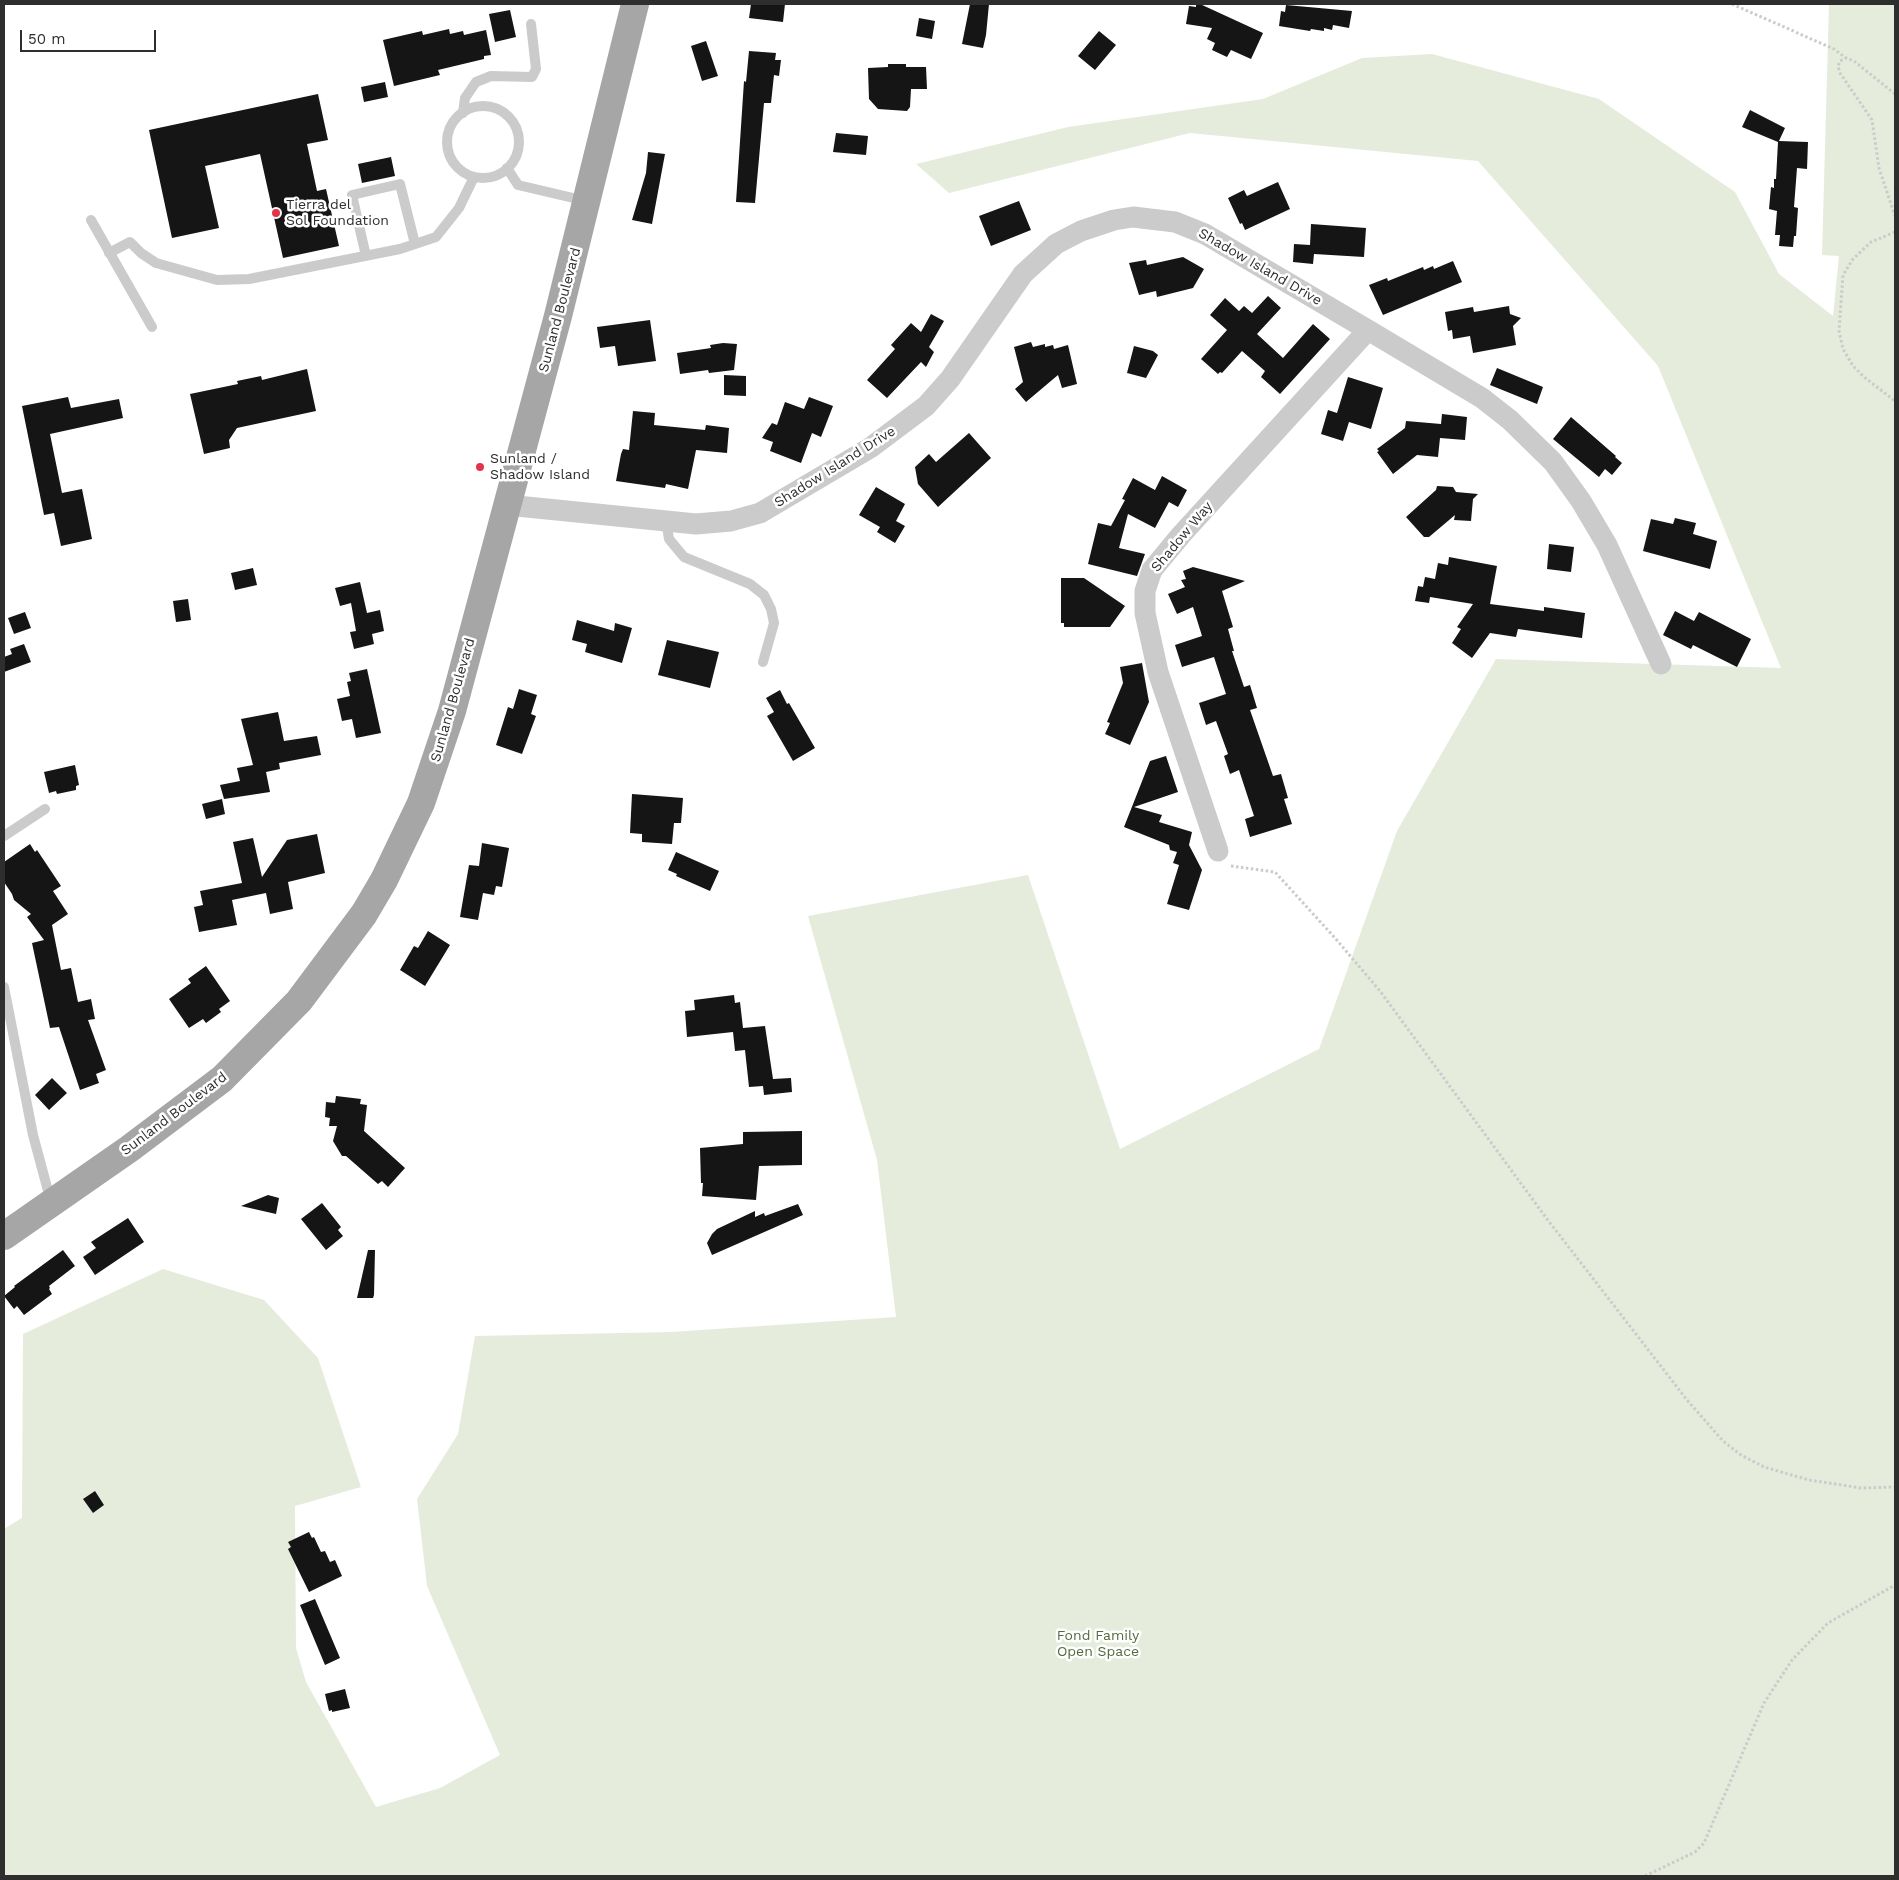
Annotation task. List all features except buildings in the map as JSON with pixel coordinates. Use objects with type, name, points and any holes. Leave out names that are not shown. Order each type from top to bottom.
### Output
[{"type":"main road","name":"Sunland Boulevard","points":[[4,1236],[129,1149],[222,1079],[299,1001],[364,914],[384,880],[421,803],[452,711],[558,316],[635,4]]},
{"type":"street","name":"Shadow Island Drive","points":[[507,505],[696,524],[722,522],[760,513],[870,448],[926,406],[950,379],[1024,274],[1056,244],[1081,231],[1114,220],[1133,218],[1174,222],[1205,234],[1368,330],[1482,398],[1510,420],[1553,462],[1581,501],[1607,545],[1661,664]]},
{"type":"street","name":"Shadow Way","points":[[1218,851],[1158,672],[1145,613],[1145,591],[1152,570],[1180,535],[1368,330]]},
{"type":"lane","points":[[463,113],[465,98],[476,82],[491,76],[532,77],[536,69],[531,24]]},
{"type":"lane","points":[[485,106],[497,109],[507,115],[518,136],[518,148],[507,168],[498,175],[486,178],[474,177],[455,165],[449,154],[447,142],[448,131],[454,121],[463,113],[473,108],[485,106]]},
{"type":"lane","points":[[507,168],[518,186],[587,201]]},
{"type":"lane","points":[[109,253],[130,242],[141,253],[156,263],[217,280],[249,279],[366,256],[436,237],[459,208],[474,177]]},
{"type":"lane","points":[[366,256],[352,195],[400,184],[415,244]]},
{"type":"lane","points":[[91,220],[152,327]]},
{"type":"lane","points":[[666,521],[669,539],[684,557],[750,584],[764,595],[771,609],[774,623],[762,662]]},
{"type":"lane","points":[[4,836],[45,809]]},
{"type":"lane","points":[[4,987],[33,1135],[52,1203]]},
{"type":"path","points":[[1732,4],[1834,49],[1846,58],[1854,61],[1895,94]]},
{"type":"path","points":[[1846,58],[1840,61],[1838,66],[1840,73],[1872,120],[1878,168],[1895,216]]},
{"type":"path","points":[[1895,232],[1871,242],[1853,259],[1843,275],[1839,331],[1843,349],[1853,366],[1895,401]]},
{"type":"path","points":[[1218,851],[1225,863],[1232,866],[1275,872],[1335,938],[1380,991],[1422,1051],[1584,1267],[1687,1400],[1723,1441],[1740,1455],[1764,1467],[1809,1480],[1861,1488],[1895,1487]]},
{"type":"path","points":[[1645,1876],[1695,1852],[1704,1843],[1764,1703],[1792,1660],[1828,1623],[1895,1585]]},
{"type":"green space","name":"Fond Family Open Space","points":[[1829,4],[1895,4],[1895,1876],[4,1876],[4,1529],[22,1518],[23,1334],[163,1269],[264,1300],[318,1358],[361,1487],[295,1506],[296,1648],[306,1682],[376,1807],[440,1788],[500,1755],[427,1586],[417,1499],[458,1434],[475,1336],[671,1332],[896,1317],[877,1160],[808,916],[1028,875],[1120,1149],[1319,1049],[1397,831],[1496,659],[1781,668],[1658,366],[1478,161],[1190,133],[949,193],[916,164],[1068,127],[1263,99],[1362,58],[1432,54],[1599,99],[1735,192],[1779,274],[1833,316],[1839,256],[1822,255]]},
{"type":"place","name":"Tierra del Sol Foundation","points":[[276,213]]},
{"type":"place","name":"Sunland / Shadow Island","points":[[480,467]]}]
